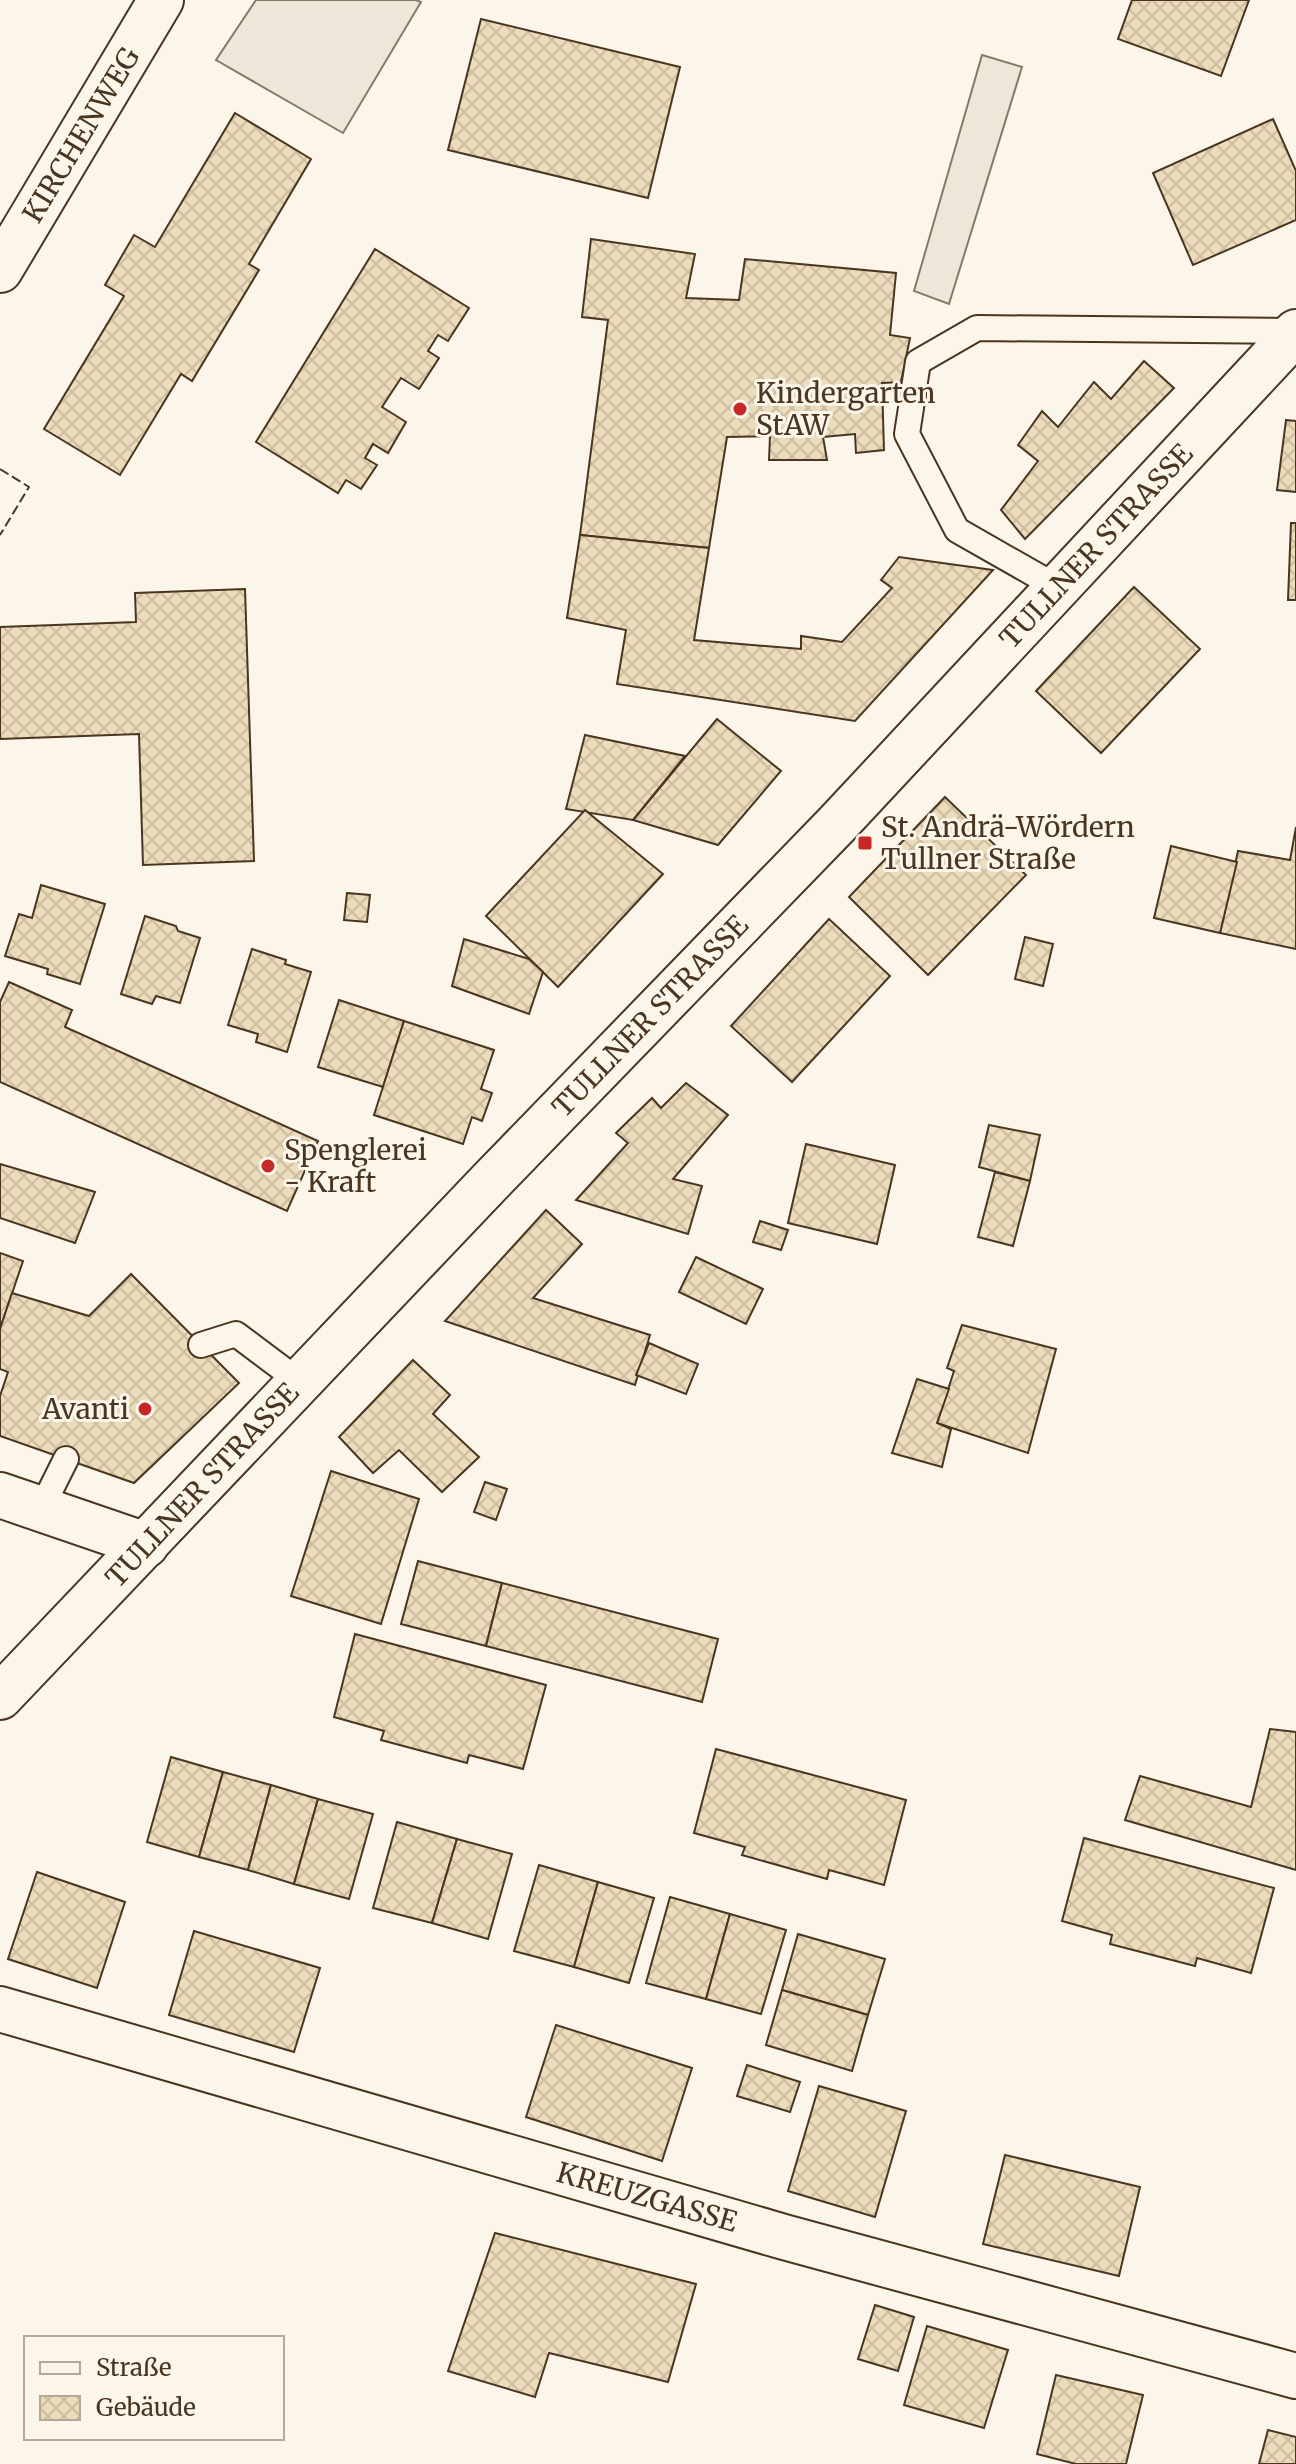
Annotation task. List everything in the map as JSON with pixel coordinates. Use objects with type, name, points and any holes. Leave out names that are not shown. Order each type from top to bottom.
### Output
[{"type":"main road","name":"KIRCHENWEG","points":[[0,270],[161,0]]},
{"type":"main road","name":"TULLNER STRASSE","points":[[0,1697],[498,1173],[838,823],[1296,331]]},
{"type":"main road","points":[[0,1495],[146,1545]]},
{"type":"main road","name":"KREUZGASSE","points":[[0,2009],[784,2237],[1296,2376]]},
{"type":"lane","points":[[1057,587],[957,530],[907,434],[918,362],[977,328],[1296,331]]},
{"type":"lane","points":[[201,1345],[236,1334],[300,1382]]},
{"type":"lane","points":[[41,1509],[66,1459]]},
{"type":"shaded area","points":[[256,0],[421,2],[343,133],[216,60]]},
{"type":"shaded area","points":[[982,55],[1022,67],[949,304],[914,291]]},
{"type":"building","points":[[1132,0],[1249,0],[1221,76],[1118,39]]},
{"type":"building","points":[[481,19],[680,67],[648,198],[448,150]]},
{"type":"building","points":[[235,113],[311,159],[249,264],[259,270],[192,381],[181,374],[120,475],[44,429],[124,296],[105,285],[134,235],[155,247]]},
{"type":"building","points":[[1273,119],[1296,171],[1296,220],[1193,265],[1153,173]]},
{"type":"building","name":"Kindergarten StAW","points":[[591,239],[695,254],[686,298],[739,300],[745,259],[896,273],[890,335],[910,338],[901,382],[882,383],[884,450],[856,453],[855,434],[823,437],[827,460],[769,460],[770,436],[727,437],[709,548],[580,535],[608,320],[582,317]]},
{"type":"building","points":[[375,249],[469,308],[448,341],[438,335],[428,351],[439,358],[419,389],[401,378],[382,407],[406,422],[388,453],[373,444],[365,458],[377,465],[361,489],[346,480],[338,493],[256,442]]},
{"type":"building","points":[[1144,361],[1174,388],[1025,539],[1001,510],[1038,461],[1018,445],[1042,411],[1058,427],[1094,382],[1111,399]]},
{"type":"building","points":[[1286,420],[1296,421],[1296,492],[1277,490]]},
{"type":"building","points":[[1291,523],[1296,523],[1296,600],[1288,600]]},
{"type":"building","points":[[580,535],[709,548],[694,640],[801,649],[801,636],[842,642],[892,588],[881,580],[899,557],[993,570],[855,721],[617,684],[626,630],[567,618]]},
{"type":"building","points":[[1134,587],[1200,649],[1101,753],[1036,691]]},
{"type":"building","points":[[245,589],[254,861],[143,865],[139,734],[0,739],[0,627],[136,622],[135,593]]},
{"type":"building","points":[[717,719],[781,771],[718,845],[633,820]]},
{"type":"building","points":[[585,735],[685,756],[633,820],[566,809]]},
{"type":"building","points":[[945,797],[1026,875],[928,975],[849,897]]},
{"type":"building","points":[[585,810],[663,874],[558,987],[486,916]]},
{"type":"building","points":[[1296,827],[1296,949],[1220,933],[1238,851],[1290,860]]},
{"type":"building","points":[[1171,846],[1237,862],[1220,933],[1154,918]]},
{"type":"building","points":[[41,885],[105,904],[80,984],[47,974],[48,969],[5,956],[19,914],[32,918]]},
{"type":"building","points":[[347,893],[370,895],[367,922],[344,920]]},
{"type":"building","points":[[145,916],[200,938],[180,1003],[156,996],[152,1004],[121,994]]},
{"type":"building","points":[[829,919],[890,976],[792,1082],[731,1026]]},
{"type":"building","points":[[1025,937],[1053,944],[1043,986],[1015,979]]},
{"type":"building","points":[[464,939],[529,959],[543,972],[529,1014],[452,986]]},
{"type":"building","points":[[252,949],[311,972],[287,1052],[256,1042],[258,1034],[228,1025]]},
{"type":"building","points":[[9,982],[72,1010],[65,1027],[318,1141],[287,1211],[0,1082],[0,1002]]},
{"type":"building","points":[[339,1000],[404,1021],[383,1087],[318,1067]]},
{"type":"building","points":[[404,1021],[494,1050],[481,1089],[492,1093],[482,1121],[472,1117],[463,1144],[374,1115]]},
{"type":"building","points":[[686,1083],[728,1115],[673,1179],[702,1186],[688,1234],[576,1200],[628,1143],[616,1133],[652,1098],[661,1108]]},
{"type":"building","points":[[989,1125],[1040,1135],[1030,1181],[979,1167]]},
{"type":"building","points":[[806,1144],[895,1165],[877,1244],[788,1223]]},
{"type":"building","points":[[0,1164],[95,1192],[75,1243],[0,1218]]},
{"type":"building","points":[[995,1172],[1030,1181],[1013,1246],[978,1237]]},
{"type":"building","points":[[546,1210],[582,1244],[533,1298],[650,1335],[635,1385],[445,1321]]},
{"type":"building","points":[[760,1221],[788,1230],[781,1250],[753,1242]]},
{"type":"building","points":[[0,1253],[23,1261],[0,1329]]},
{"type":"building","points":[[696,1257],[763,1289],[746,1324],[679,1292]]},
{"type":"building","points":[[131,1274],[239,1383],[134,1483],[0,1436],[0,1396],[8,1372],[0,1369],[0,1329],[12,1293],[89,1316]]},
{"type":"building","points":[[962,1325],[1056,1349],[1028,1453],[937,1423],[954,1371],[947,1368]]},
{"type":"building","points":[[649,1343],[698,1364],[686,1394],[636,1375]]},
{"type":"building","points":[[413,1360],[450,1395],[433,1414],[479,1457],[442,1492],[399,1450],[373,1473],[339,1437]]},
{"type":"building","points":[[917,1379],[949,1389],[937,1423],[951,1429],[942,1467],[892,1453]]},
{"type":"building","points":[[331,1471],[419,1499],[381,1624],[291,1596]]},
{"type":"building","points":[[485,1482],[507,1489],[496,1520],[474,1512]]},
{"type":"building","points":[[418,1561],[502,1583],[486,1646],[401,1624]]},
{"type":"building","points":[[502,1583],[718,1639],[702,1702],[486,1646]]},
{"type":"building","points":[[355,1634],[546,1685],[523,1769],[469,1755],[467,1763],[381,1740],[384,1731],[334,1717]]},
{"type":"building","points":[[1270,1729],[1296,1732],[1296,1870],[1125,1820],[1140,1776],[1251,1807]]},
{"type":"building","points":[[716,1749],[906,1800],[884,1885],[829,1870],[827,1879],[742,1855],[745,1847],[694,1833]]},
{"type":"building","points":[[171,1757],[223,1772],[199,1857],[147,1842]]},
{"type":"building","points":[[223,1772],[271,1785],[248,1870],[199,1857]]},
{"type":"building","points":[[271,1785],[318,1799],[294,1884],[248,1870]]},
{"type":"building","points":[[318,1799],[373,1814],[349,1899],[294,1884]]},
{"type":"building","points":[[397,1822],[457,1839],[432,1923],[373,1908]]},
{"type":"building","points":[[1084,1838],[1274,1888],[1251,1973],[1197,1958],[1195,1966],[1110,1944],[1112,1935],[1062,1921]]},
{"type":"building","points":[[457,1839],[512,1854],[488,1939],[432,1923]]},
{"type":"building","points":[[539,1865],[598,1882],[574,1967],[514,1951]]},
{"type":"building","points":[[37,1872],[125,1902],[97,1988],[8,1959]]},
{"type":"building","points":[[598,1882],[654,1898],[629,1983],[574,1967]]},
{"type":"building","points":[[670,1897],[730,1914],[706,1999],[646,1983]]},
{"type":"building","points":[[730,1914],[786,1930],[761,2014],[706,1999]]},
{"type":"building","points":[[194,1931],[320,1968],[294,2052],[169,2015]]},
{"type":"building","points":[[798,1934],[885,1959],[868,2015],[782,1990]]},
{"type":"building","points":[[782,1990],[868,2015],[852,2071],[766,2045]]},
{"type":"building","points":[[556,2025],[692,2068],[662,2161],[526,2117]]},
{"type":"building","points":[[747,2065],[800,2082],[790,2112],[737,2096]]},
{"type":"building","points":[[819,2086],[906,2111],[875,2217],[788,2191]]},
{"type":"building","points":[[1005,2155],[1140,2187],[1119,2276],[983,2244]]},
{"type":"building","points":[[495,2233],[696,2284],[668,2382],[549,2353],[535,2397],[448,2371]]},
{"type":"building","points":[[875,2305],[914,2317],[898,2371],[858,2359]]},
{"type":"building","points":[[927,2326],[1008,2350],[984,2428],[904,2405]]},
{"type":"building","points":[[1056,2375],[1143,2395],[1126,2464],[1076,2464],[1037,2454]]},
{"type":"building","points":[[1268,2430],[1296,2437],[1296,2464],[1259,2464]]},
{"type":"fence","points":[[0,469],[29,487],[0,535]]},
{"type":"place","name":"Kindergarten StAW","points":[[740,409]]},
{"type":"place","name":"St. Andrä-Wördern Tullner Straße","points":[[865,843]]},
{"type":"place","name":"Spenglerei - Kraft","points":[[268,1166]]},
{"type":"place","name":"Avanti","points":[[145,1409]]}]
